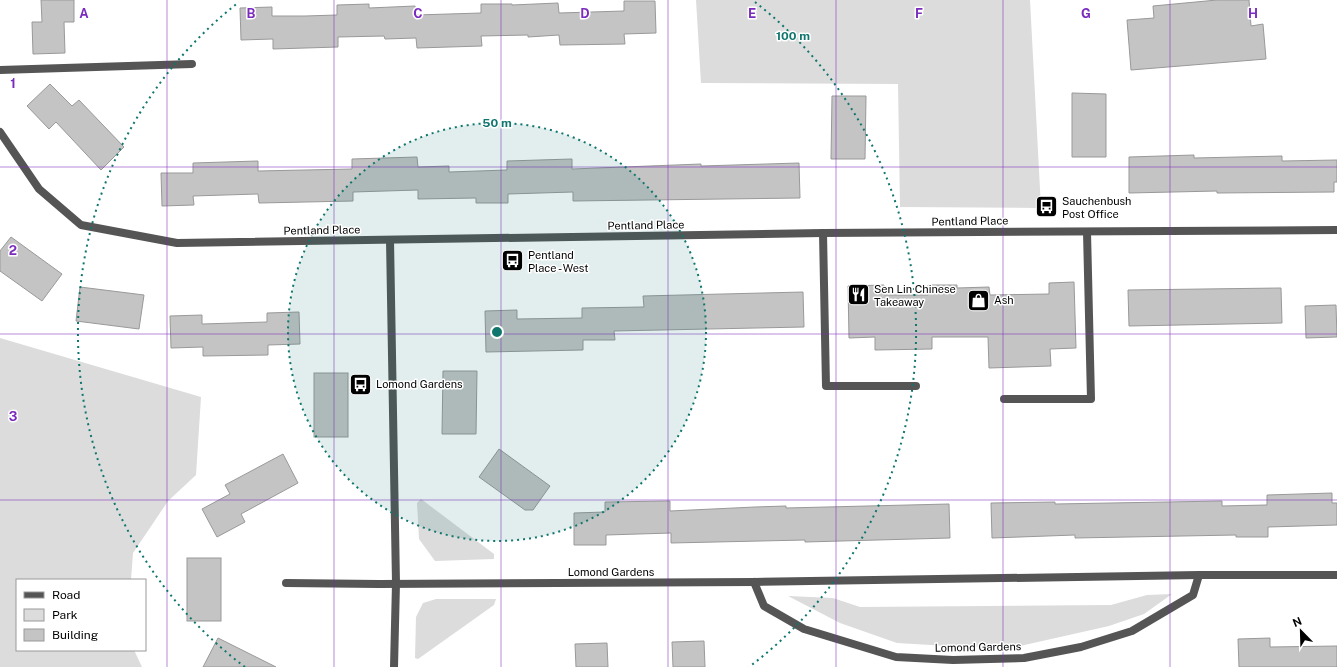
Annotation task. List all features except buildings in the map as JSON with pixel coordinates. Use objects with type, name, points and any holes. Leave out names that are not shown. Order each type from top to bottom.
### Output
[{"type":"street","points":[[0,70],[192,64]]},
{"type":"street","name":"Pentland Place","points":[[0,132],[39,189],[81,225],[177,243],[823,233],[1337,230]]},
{"type":"street","points":[[1004,400],[1091,399],[1087,232]]},
{"type":"street","points":[[823,233],[826,386],[916,386]]},
{"type":"street","points":[[390,240],[396,584],[394,667]]},
{"type":"street","name":"Lomond Gardens","points":[[754,582],[764,606],[804,629],[896,657],[953,660],[1024,658],[1081,647],[1132,631],[1193,595],[1199,574]]},
{"type":"street","name":"Lomond Gardens","points":[[286,583],[396,584],[754,582],[1199,574],[1337,575]]},
{"type":"green space","points":[[696,0],[1030,0],[1041,208],[900,207],[898,84],[701,83]]},
{"type":"green space","points":[[0,338],[201,397],[196,475],[168,501],[133,553],[131,579],[16,579],[16,651],[134,651],[142,667],[0,667]]},
{"type":"green space","points":[[421,499],[494,554],[494,559],[435,561],[419,539],[417,503]]},
{"type":"green space","points":[[1172,594],[1144,614],[1109,626],[1020,646],[965,647],[897,643],[840,623],[788,596],[833,598],[860,607],[1111,605],[1147,595]]},
{"type":"green space","points":[[436,599],[496,599],[494,605],[418,659],[415,658],[416,617],[423,603]]},
{"type":"place","name":"Sauchenbush Post Office","points":[[1047,207]]},
{"type":"place","name":"Pentland Place - West","points":[[512,261]]},
{"type":"place","name":"Sen Lin Chinese Takeaway","points":[[859,295]]},
{"type":"place","name":"Ash","points":[[978,300]]},
{"type":"place","name":"Lomond Gardens","points":[[360,384]]}]
